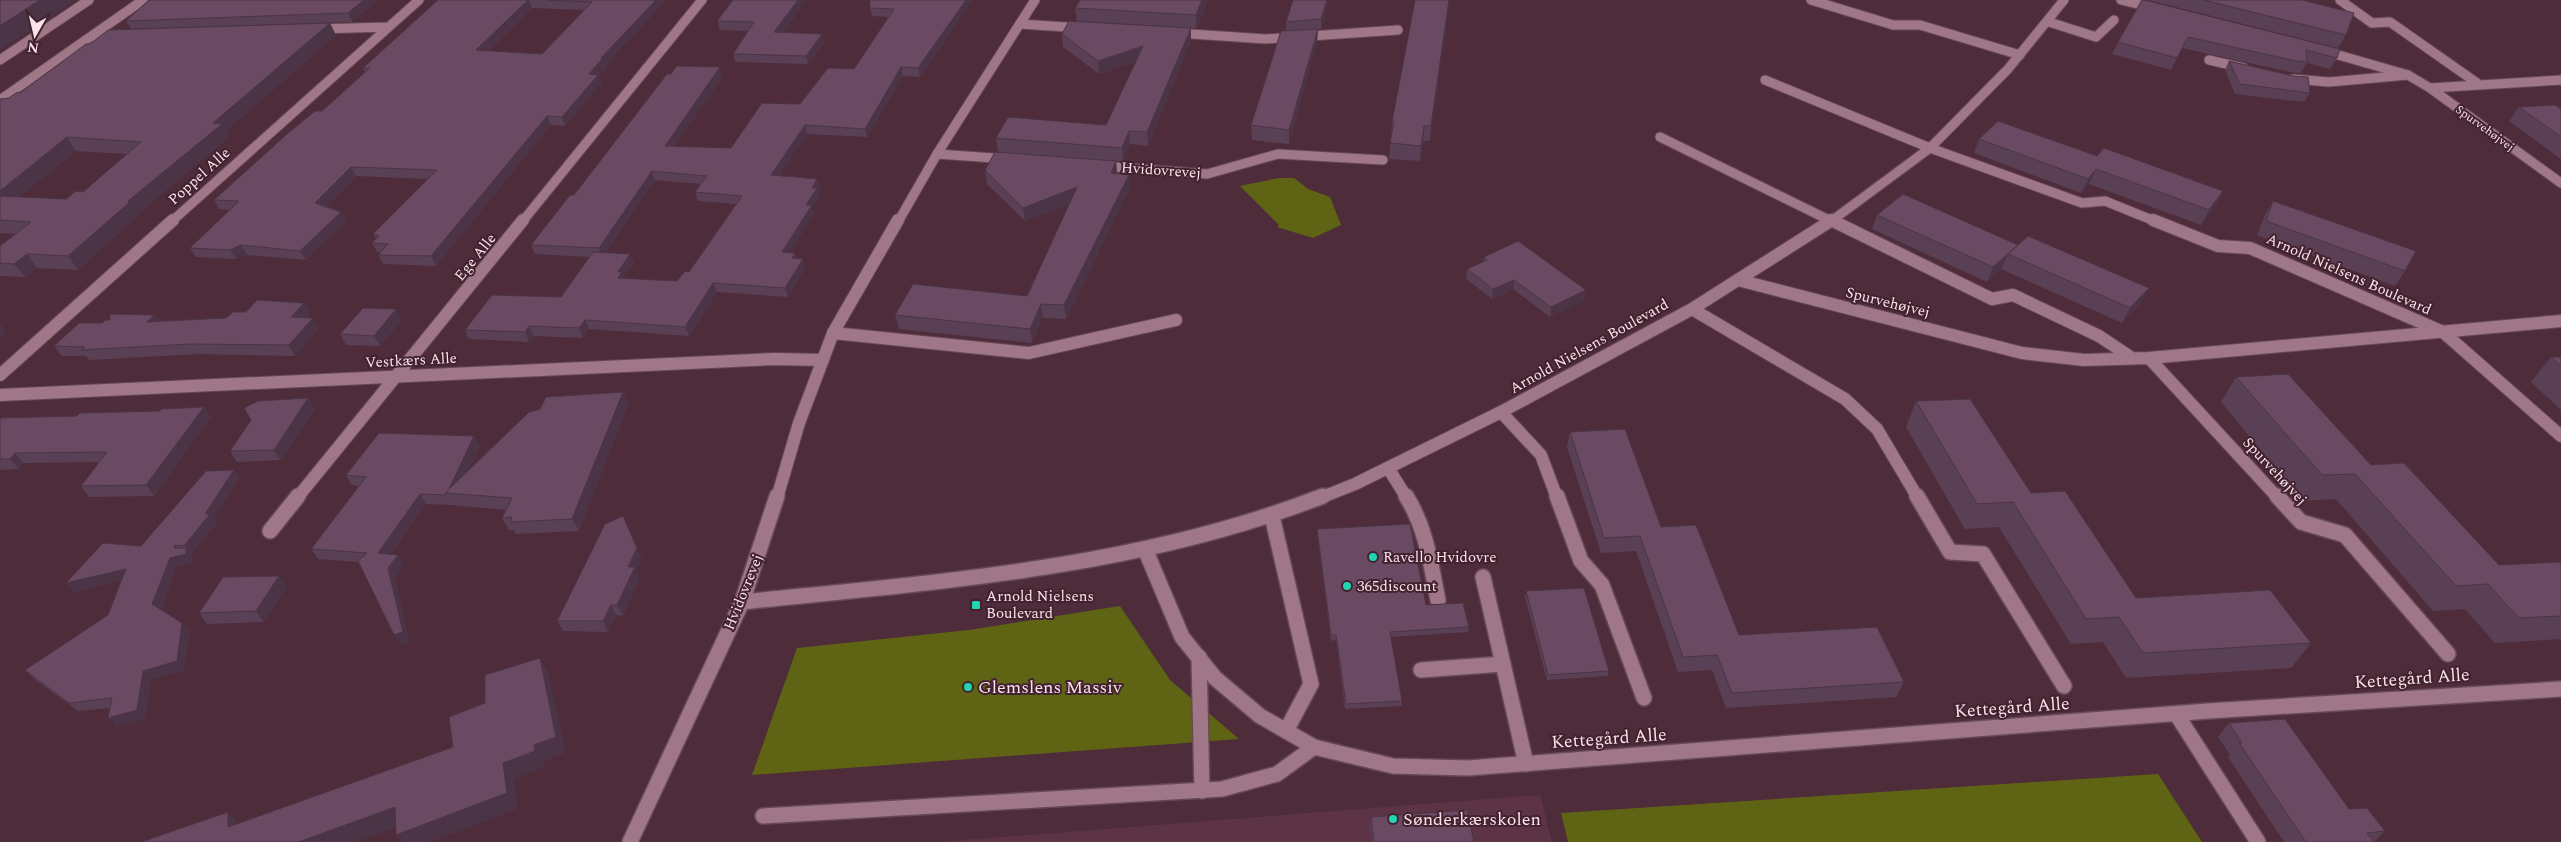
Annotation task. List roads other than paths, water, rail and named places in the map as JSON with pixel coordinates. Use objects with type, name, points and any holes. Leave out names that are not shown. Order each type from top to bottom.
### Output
[{"type":"street","points":[[0,60],[89,0]]},
{"type":"street","points":[[0,100],[143,0]]},
{"type":"street","name":"Poppel Alle","points":[[0,375],[419,0]]},
{"type":"street","name":"Ege Alle","points":[[270,531],[398,377],[702,0]]},
{"type":"street","name":"Hvidovrevej","points":[[630,842],[742,602],[762,546],[799,423],[834,333],[936,154],[1035,0]]},
{"type":"street","points":[[1811,0],[1893,25],[1920,25],[2020,55]]},
{"type":"street","name":"Arnold Nielsens Boulevard","points":[[742,602],[973,578],[1058,566],[1146,549],[1272,516],[1355,484],[1501,412],[1692,309],[1831,221],[1930,148],[2020,55],[2049,22],[2064,0]]},
{"type":"street","points":[[2121,0],[2160,10]]},
{"type":"street","points":[[2340,0],[2372,23],[2390,22],[2477,83]]},
{"type":"street","points":[[2049,22],[2096,37],[2114,20]]},
{"type":"street","points":[[1020,24],[1087,28]]},
{"type":"street","points":[[310,29],[389,26]]},
{"type":"street","points":[[1164,33],[1266,39],[1398,30]]},
{"type":"street","points":[[91,37],[122,36]]},
{"type":"street","points":[[2314,48],[2408,75]]},
{"type":"street","points":[[2209,60],[2253,70]]},
{"type":"street","points":[[2280,77],[2329,82],[2408,75]]},
{"type":"street","name":"Spurvehøjvej","points":[[2408,75],[2430,88],[2561,183]]},
{"type":"street","name":"Arnold Nielsens Boulevard","points":[[1765,80],[1930,148],[2082,203],[2105,201],[2218,246],[2250,248],[2443,332]]},
{"type":"street","points":[[2430,88],[2477,83],[2561,80]]},
{"type":"street","points":[[1660,138],[1992,299],[2013,295],[2099,336],[2132,358]]},
{"type":"street","points":[[936,154],[1014,160]]},
{"type":"street","name":"Hvidovrevej","points":[[1092,165],[1207,174],[1278,154],[1382,160]]},
{"type":"street","name":"Spurvehøjvej","points":[[1738,280],[2022,353],[2084,360],[2149,358],[2561,321]]},
{"type":"street","name":"Arnold Nielsens Boulevard","points":[[1692,309],[1845,399],[1877,429],[1950,552],[1983,554],[2064,686]]},
{"type":"street","points":[[834,333],[1029,353],[1176,320]]},
{"type":"street","points":[[2443,332],[2561,436]]},
{"type":"street","name":"Spurvehøjvej","points":[[2149,358],[2301,522],[2344,535],[2448,654]]},
{"type":"street","name":"Vestkærs Alle","points":[[0,395],[775,359],[823,360]]},
{"type":"street","name":"Arnold Nielsens Boulevard","points":[[1501,412],[1541,455],[1581,561],[1602,585],[1644,698]]},
{"type":"street","points":[[1388,468],[1414,509],[1427,546],[1438,600]]},
{"type":"street","points":[[1272,516],[1311,684],[1286,731]]},
{"type":"street","name":"Kettegård Alle","points":[[1146,549],[1182,637],[1215,678],[1260,716],[1314,747],[1393,766],[1468,768],[2177,715],[2208,711],[2561,688]]},
{"type":"street","points":[[1483,577],[1526,764]]},
{"type":"street","points":[[1199,658],[1202,790]]},
{"type":"street","points":[[1420,670],[1503,664]]},
{"type":"street","points":[[2177,715],[2258,842]]},
{"type":"street","points":[[762,816],[1222,789],[1277,774],[1314,747]]},
{"type":"place","name":"Ravello Hvidovre","points":[[1373,557]]},
{"type":"place","name":"365discount","points":[[1347,586]]},
{"type":"place","name":"Arnold Nielsens Boulevard","points":[[976,605]]},
{"type":"place","name":"Glemslens Massiv","points":[[968,687]]},
{"type":"place","name":"Sønderkærskolen","points":[[1393,819]]}]
